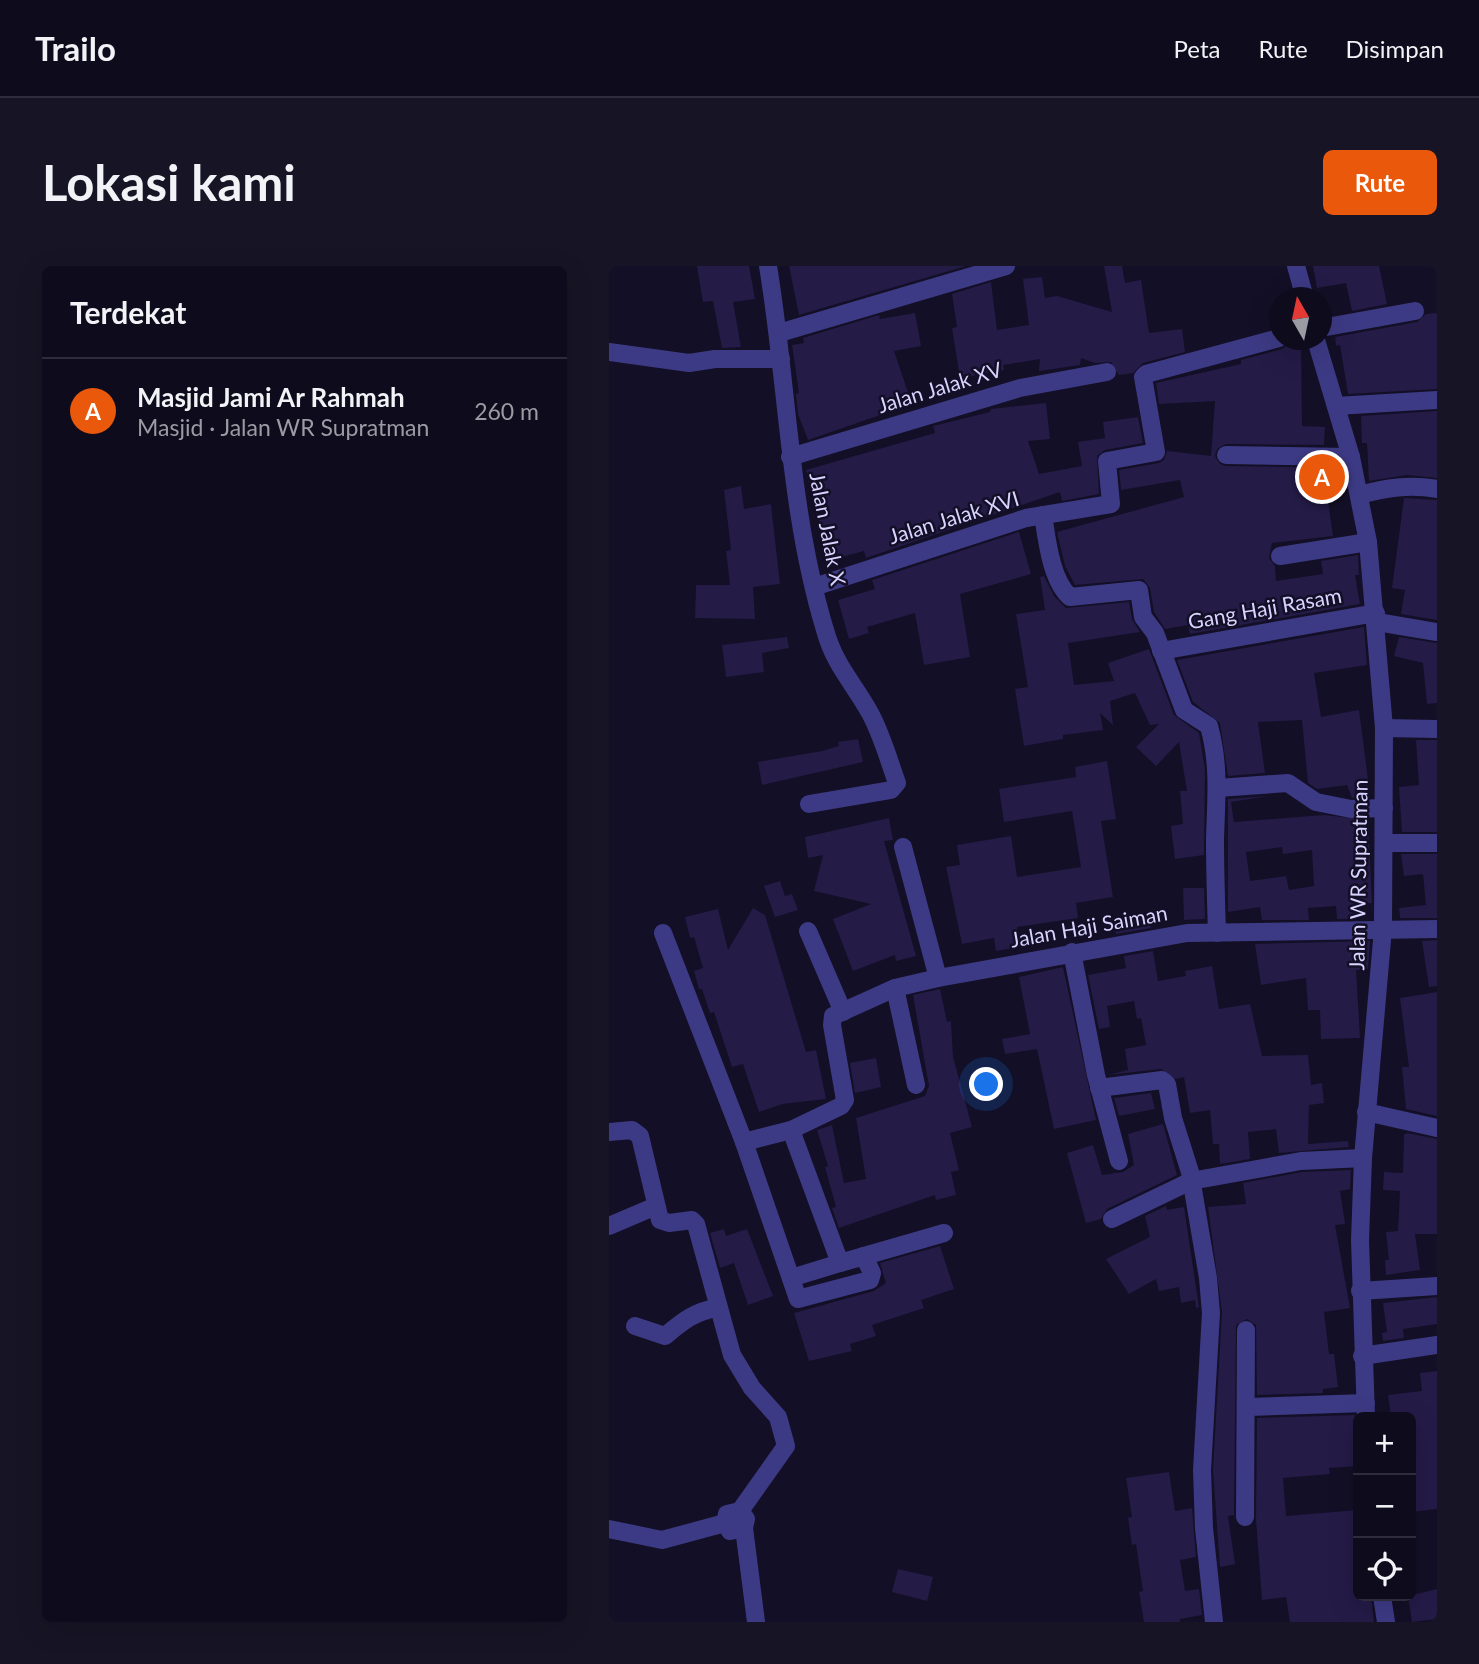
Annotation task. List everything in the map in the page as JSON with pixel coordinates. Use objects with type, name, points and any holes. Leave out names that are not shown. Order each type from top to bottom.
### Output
[{"type":"street","name":"Jalan Jalak X","points":[[768,266],[779,333],[790,457],[814,587],[833,654],[872,717],[897,783],[891,790],[809,804]]},
{"type":"street","points":[[779,333],[1006,266]]},
{"type":"street","points":[[1296,266],[1302,287]]},
{"type":"street","points":[[1332,326],[1415,311]]},
{"type":"street","name":"Jalan Jalak XVI","points":[[814,587],[1043,515],[1111,504],[1107,461],[1156,452],[1143,377],[1269,341]]},
{"type":"street","name":"Jalan WR Supratman","points":[[1319,350],[1351,457],[1359,495],[1377,617],[1384,728],[1383,929],[1363,1157],[1360,1291],[1366,1410]]},
{"type":"street","points":[[609,352],[689,363],[715,359],[781,359]]},
{"type":"street","name":"Jalan Jalak XV","points":[[790,457],[1020,388],[1107,372]]},
{"type":"street","points":[[1336,407],[1437,400]]},
{"type":"street","points":[[1226,456],[1351,457]]},
{"type":"street","points":[[1359,495],[1388,488],[1417,486],[1437,489]]},
{"type":"street","points":[[1043,515],[1052,558],[1064,591],[1070,597],[1139,590],[1143,617],[1155,633],[1184,710],[1209,726],[1215,748],[1218,788],[1215,872],[1217,933]]},
{"type":"street","points":[[1280,556],[1367,542]]},
{"type":"street","name":"Gang Haji Rasam","points":[[1161,651],[1377,617],[1437,632]]},
{"type":"street","points":[[1384,728],[1437,729]]},
{"type":"street","points":[[1218,788],[1288,783],[1316,802],[1352,809],[1384,808]]},
{"type":"street","points":[[1385,843],[1437,843]]},
{"type":"street","points":[[903,847],[938,978]]},
{"type":"street","name":"Jalan Haji Saiman","points":[[843,1012],[895,988],[1161,936],[1437,929]]},
{"type":"street","points":[[744,1142],[791,1130],[841,1106],[845,1100],[832,1021],[843,1012],[809,931]]},
{"type":"street","points":[[663,933],[744,1142],[798,1299],[870,1280],[872,1273],[864,1256]]},
{"type":"street","points":[[1072,953],[1099,1088],[1119,1161]]},
{"type":"street","points":[[895,988],[916,1084]]},
{"type":"street","points":[[1099,1088],[1156,1079],[1167,1084],[1173,1118],[1191,1181],[1211,1313],[1202,1471],[1204,1528],[1214,1622]]},
{"type":"street","points":[[1366,1112],[1437,1128]]},
{"type":"street","points":[[616,1130],[632,1130],[640,1136],[660,1220],[669,1223],[692,1220],[696,1224],[732,1355],[752,1388],[778,1417],[786,1446],[742,1519],[756,1622]]},
{"type":"street","points":[[791,1130],[840,1263]]},
{"type":"street","points":[[1112,1219],[1191,1181],[1301,1161],[1363,1157]]},
{"type":"street","points":[[609,1226],[656,1206]]},
{"type":"street","points":[[791,1278],[944,1233]]},
{"type":"street","points":[[1360,1291],[1437,1286]]},
{"type":"street","points":[[635,1326],[665,1336],[686,1318],[703,1310],[717,1308]]},
{"type":"street","points":[[1245,1517],[1248,1407],[1246,1330]]},
{"type":"street","points":[[1362,1356],[1437,1345]]},
{"type":"street","points":[[1248,1407],[1366,1410]]},
{"type":"street","points":[[609,1529],[641,1538],[662,1540],[725,1523],[727,1514],[742,1519]]},
{"type":"street","points":[[1383,1601],[1386,1622]]},
{"type":"building","points":[[697,266],[749,266],[755,299],[733,302],[741,347],[722,348],[713,301],[703,302]]},
{"type":"building","points":[[789,266],[966,266],[799,315]]},
{"type":"building","points":[[1104,266],[1122,266],[1125,283],[1141,280],[1149,333],[1182,329],[1185,352],[1143,363],[1133,373],[1119,375],[1111,362],[1095,363],[1081,358],[1080,365],[1039,371],[1040,359],[1003,365],[1004,370],[960,378],[952,328],[957,327],[952,294],[991,282],[997,330],[1029,325],[1023,279],[1042,277],[1045,298],[1057,296],[1112,312]]},
{"type":"building","points":[[1313,266],[1379,266],[1387,304],[1352,311],[1346,283],[1317,287]]},
{"type":"building","points":[[915,313],[921,346],[894,351],[912,404],[808,440],[798,414],[796,394],[799,393],[792,345],[804,343],[803,338],[879,315],[880,319]]},
{"type":"building","points":[[1437,313],[1437,389],[1348,394],[1340,345],[1336,346],[1335,337],[1417,322],[1426,314]]},
{"type":"building","points":[[1278,350],[1301,350],[1302,426],[1325,427],[1324,445],[1226,444],[1217,449],[1215,456],[1220,464],[1226,466],[1335,468],[1335,493],[1327,493],[1333,536],[1272,543],[1269,558],[1275,566],[1276,581],[1323,574],[1321,561],[1358,555],[1359,575],[1355,575],[1360,604],[1190,634],[1188,625],[1165,629],[1154,612],[1150,588],[1143,579],[1075,585],[1065,566],[1057,532],[1184,497],[1180,480],[1121,490],[1119,470],[1159,463],[1164,460],[1167,451],[1211,456],[1215,401],[1159,404],[1156,383],[1241,364],[1241,360]]},
{"type":"building","points":[[1046,403],[1050,439],[1028,441],[1039,474],[1082,466],[1078,442],[1105,438],[1103,422],[1138,417],[1143,443],[1105,450],[1097,456],[1099,494],[1062,501],[1060,492],[866,558],[864,551],[830,560],[819,520],[823,519],[817,490],[811,492],[806,470],[935,433],[933,426],[990,412],[991,409]]},
{"type":"building","points":[[1437,411],[1437,478],[1407,475],[1369,481],[1367,443],[1362,443],[1361,416]]},
{"type":"building","points":[[741,486],[744,509],[771,504],[780,584],[753,587],[755,619],[695,618],[696,585],[730,585],[726,551],[731,550],[724,490]]},
{"type":"building","points":[[1404,498],[1437,500],[1437,620],[1401,614],[1405,590],[1392,588]]},
{"type":"building","points":[[1019,532],[1031,574],[960,594],[970,657],[924,665],[915,613],[867,627],[869,633],[849,639],[838,600],[875,589],[872,580]]},
{"type":"building","points":[[1044,576],[1054,596],[1066,608],[1129,602],[1132,619],[1140,632],[1068,643],[1074,685],[1114,681],[1108,663],[1149,649],[1174,715],[1199,733],[1205,769],[1204,855],[1175,859],[1171,826],[1183,824],[1180,791],[1187,791],[1179,742],[1156,766],[1136,747],[1159,724],[1150,725],[1135,693],[1110,701],[1113,725],[1100,713],[1103,730],[1063,735],[1063,739],[1024,746],[1015,689],[1028,687],[1016,614],[1045,610],[1040,577]]},
{"type":"building","points":[[1364,627],[1367,665],[1314,673],[1321,717],[1359,710],[1370,795],[1352,798],[1347,785],[1317,789],[1308,783],[1302,720],[1258,722],[1265,773],[1228,776],[1220,723],[1193,702],[1177,660]]},
{"type":"building","points":[[787,637],[789,648],[762,653],[764,672],[726,677],[722,645]]},
{"type":"building","points":[[1399,637],[1437,643],[1437,703],[1427,704],[1423,663],[1394,656]]},
{"type":"building","points":[[858,739],[863,762],[762,785],[758,762],[822,751],[839,746],[838,742]]},
{"type":"building","points":[[1416,740],[1437,740],[1437,832],[1402,832],[1399,787],[1419,785]]},
{"type":"building","points":[[1107,761],[1116,819],[1101,821],[1113,897],[1076,903],[1078,918],[1017,927],[1020,947],[996,951],[994,938],[962,944],[946,867],[960,865],[957,845],[1011,836],[1017,877],[1081,867],[1072,811],[1004,822],[999,789],[1076,777],[1075,767]]},
{"type":"building","points":[[1268,796],[1231,802],[1234,822],[1324,815],[1368,820],[1372,903],[1355,904],[1355,919],[1337,919],[1336,906],[1308,908],[1309,920],[1262,920],[1260,907],[1228,912],[1228,799]],"holes":[[[1282,847],[1283,854],[1312,850],[1314,886],[1289,890],[1286,876],[1250,881],[1246,852]]]},
{"type":"building","points":[[889,818],[893,840],[884,841],[916,956],[896,961],[895,955],[853,971],[833,919],[871,904],[814,891],[823,855],[808,858],[805,837]]},
{"type":"building","points":[[1401,854],[1437,854],[1437,918],[1400,918],[1399,908],[1426,905],[1423,874],[1404,876]]},
{"type":"building","points":[[780,881],[785,896],[792,894],[798,910],[775,917],[764,886]]},
{"type":"building","points":[[1183,888],[1204,888],[1205,919],[1184,920]]},
{"type":"building","points":[[753,908],[765,915],[806,1052],[816,1050],[826,1099],[782,1104],[759,1112],[743,1064],[732,1067],[714,1012],[710,1013],[702,989],[699,989],[694,971],[703,968],[694,937],[690,938],[685,917],[718,909],[728,950]]},
{"type":"building","points":[[1148,914],[1151,928],[1116,934],[1114,920]]},
{"type":"building","points":[[1437,940],[1437,986],[1429,987],[1422,941]]},
{"type":"building","points":[[1370,941],[1368,969],[1356,970],[1360,1038],[1321,1039],[1320,1010],[1308,1010],[1306,978],[1261,985],[1255,944]]},
{"type":"building","points":[[1153,951],[1158,981],[1186,976],[1185,971],[1212,966],[1219,1009],[1250,1004],[1262,1056],[1308,1055],[1311,1085],[1322,1083],[1324,1103],[1309,1105],[1308,1144],[1348,1141],[1349,1147],[1279,1153],[1276,1129],[1248,1132],[1250,1159],[1220,1164],[1219,1144],[1213,1144],[1210,1110],[1190,1113],[1184,1077],[1176,1079],[1161,1069],[1108,1075],[1128,1070],[1125,1049],[1146,1045],[1141,1018],[1137,1019],[1134,1001],[1107,1006],[1110,1027],[1099,1029],[1088,975],[1126,968],[1124,956]]},
{"type":"building","points":[[1063,967],[1096,1120],[1054,1129],[1037,1049],[1005,1054],[1002,1039],[1030,1034],[1019,977]]},
{"type":"building","points":[[940,989],[947,1022],[951,1021],[953,1057],[972,1127],[950,1133],[959,1170],[951,1172],[956,1195],[936,1200],[935,1195],[839,1228],[832,1208],[836,1207],[825,1167],[828,1166],[817,1130],[832,1125],[844,1183],[866,1179],[856,1118],[925,1096],[929,1086],[913,995]]},
{"type":"building","points":[[1437,992],[1437,1116],[1406,1109],[1402,1067],[1409,1067],[1400,998]]},
{"type":"building","points":[[876,1058],[881,1087],[855,1093],[850,1063]]},
{"type":"building","points":[[1151,1093],[1155,1109],[1119,1116],[1114,1098]]},
{"type":"building","points":[[1163,1124],[1177,1175],[1107,1209],[1101,1219],[1086,1223],[1067,1153],[1093,1145],[1102,1175],[1123,1172],[1134,1165],[1128,1134]]},
{"type":"building","points":[[1407,1133],[1437,1139],[1437,1234],[1415,1234],[1420,1270],[1386,1275],[1385,1260],[1389,1260],[1386,1232],[1398,1231],[1400,1191],[1383,1190],[1384,1172],[1403,1173],[1404,1135]]},
{"type":"building","points":[[1351,1170],[1350,1189],[1340,1191],[1345,1224],[1335,1225],[1350,1308],[1324,1312],[1329,1354],[1334,1354],[1338,1387],[1323,1389],[1323,1393],[1257,1395],[1256,1325],[1247,1319],[1236,1325],[1234,1515],[1228,1516],[1235,1564],[1220,1567],[1213,1470],[1222,1312],[1208,1207],[1246,1204],[1243,1183],[1302,1172]]},
{"type":"building","points":[[1166,1206],[1167,1210],[1184,1207],[1199,1307],[1196,1308],[1195,1300],[1181,1303],[1179,1287],[1159,1291],[1156,1279],[1129,1294],[1106,1259],[1150,1237],[1145,1216]]},
{"type":"building","points":[[724,1229],[726,1236],[747,1229],[773,1296],[748,1305],[734,1263],[720,1268],[710,1233]]},
{"type":"building","points":[[940,1246],[954,1289],[921,1300],[924,1308],[872,1325],[876,1336],[850,1344],[852,1351],[809,1361],[794,1313],[874,1291],[886,1283],[880,1263]]},
{"type":"building","points":[[1437,1297],[1437,1324],[1403,1329],[1404,1338],[1383,1341],[1382,1333],[1387,1332],[1383,1303]]},
{"type":"building","points":[[1437,1371],[1437,1509],[1416,1511],[1416,1412],[1390,1412],[1388,1395],[1422,1391],[1420,1373]]},
{"type":"building","points":[[1353,1415],[1353,1466],[1329,1468],[1330,1474],[1283,1478],[1286,1516],[1353,1510],[1353,1601],[1372,1601],[1374,1622],[1290,1622],[1286,1597],[1262,1600],[1256,1519],[1257,1418]]},
{"type":"building","points":[[1169,1472],[1175,1511],[1192,1508],[1196,1557],[1180,1560],[1185,1591],[1199,1589],[1202,1615],[1180,1619],[1180,1622],[1144,1622],[1139,1592],[1143,1591],[1136,1544],[1132,1545],[1128,1518],[1132,1517],[1126,1478]]},
{"type":"building","points":[[898,1569],[933,1577],[927,1601],[892,1592]]},
{"type":"building","points":[[1437,1589],[1437,1619],[1412,1622],[1409,1601],[1416,1601],[1416,1594]]},
{"type":"place","name":"Masjid Jami Ar Rahmah","points":[[1322,477]]}]
